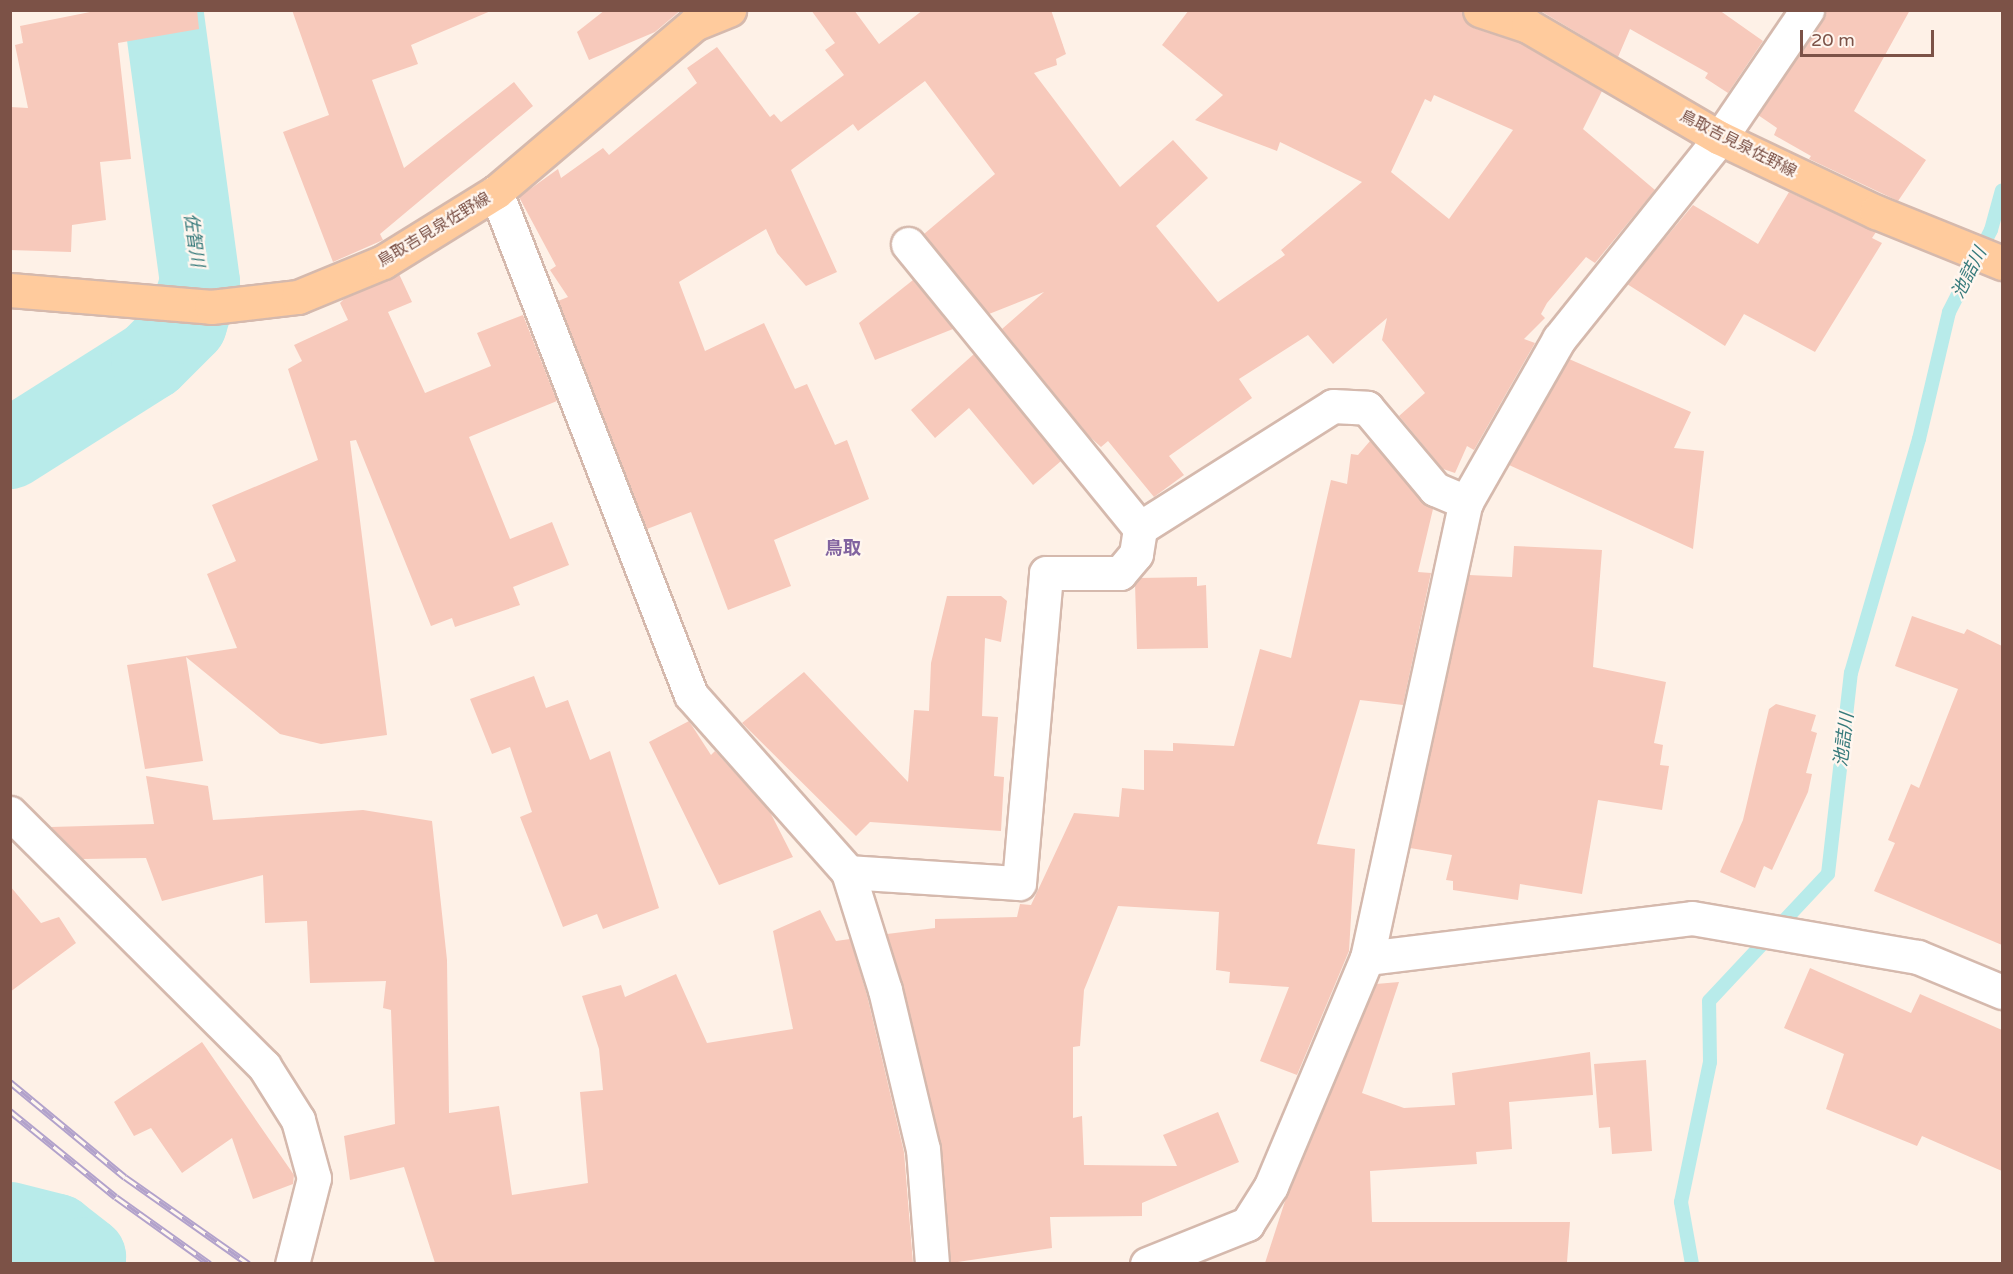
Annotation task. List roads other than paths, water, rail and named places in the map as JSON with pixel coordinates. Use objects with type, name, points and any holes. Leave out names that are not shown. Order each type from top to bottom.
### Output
[{"type":"main road","name":"鳥取吉見泉佐野線","points":[[10,290],[211,307],[298,297],[383,262],[496,192],[691,17],[729,10]]},
{"type":"main road","name":"鳥取吉見泉佐野線","points":[[1480,10],[1531,18],[1720,138],[1987,257]]},
{"type":"street","points":[[1147,1263],[1247,1224],[1271,1186],[1367,958],[1466,502],[1559,339],[1720,138],[1807,10]]},
{"type":"street","points":[[496,192],[691,695],[848,872],[885,990],[923,1149],[933,1263]]},
{"type":"street","points":[[848,872],[1019,883],[1046,573],[1120,573],[1136,554],[1140,528],[908,244]]},
{"type":"street","points":[[1140,528],[1333,406],[1367,408],[1435,489],[1466,502]]},
{"type":"street","points":[[10,813],[264,1066],[298,1120],[314,1178],[292,1263]]},
{"type":"street","points":[[1367,958],[1692,918],[1918,957],[2002,992]]},
{"type":"waterway","name":"佐智川","points":[[10,449],[151,360],[187,324],[200,282],[163,10]]},
{"type":"waterway","name":"池詰川","points":[[1692,1264],[1681,1202],[1710,1062],[1709,1001],[1828,874],[1851,673],[1919,439],[1949,312],[1991,230],[2002,190]]},
{"type":"waterway","name":"佐智川","points":[[10,1222],[57,1234],[86,1257],[86,1264]]},
{"type":"railway","points":[[10,1082],[125,1177],[249,1264]]},
{"type":"railway","points":[[10,1111],[116,1197],[210,1264]]},
{"type":"district","name":"鳥取","points":[[843,548]]}]
